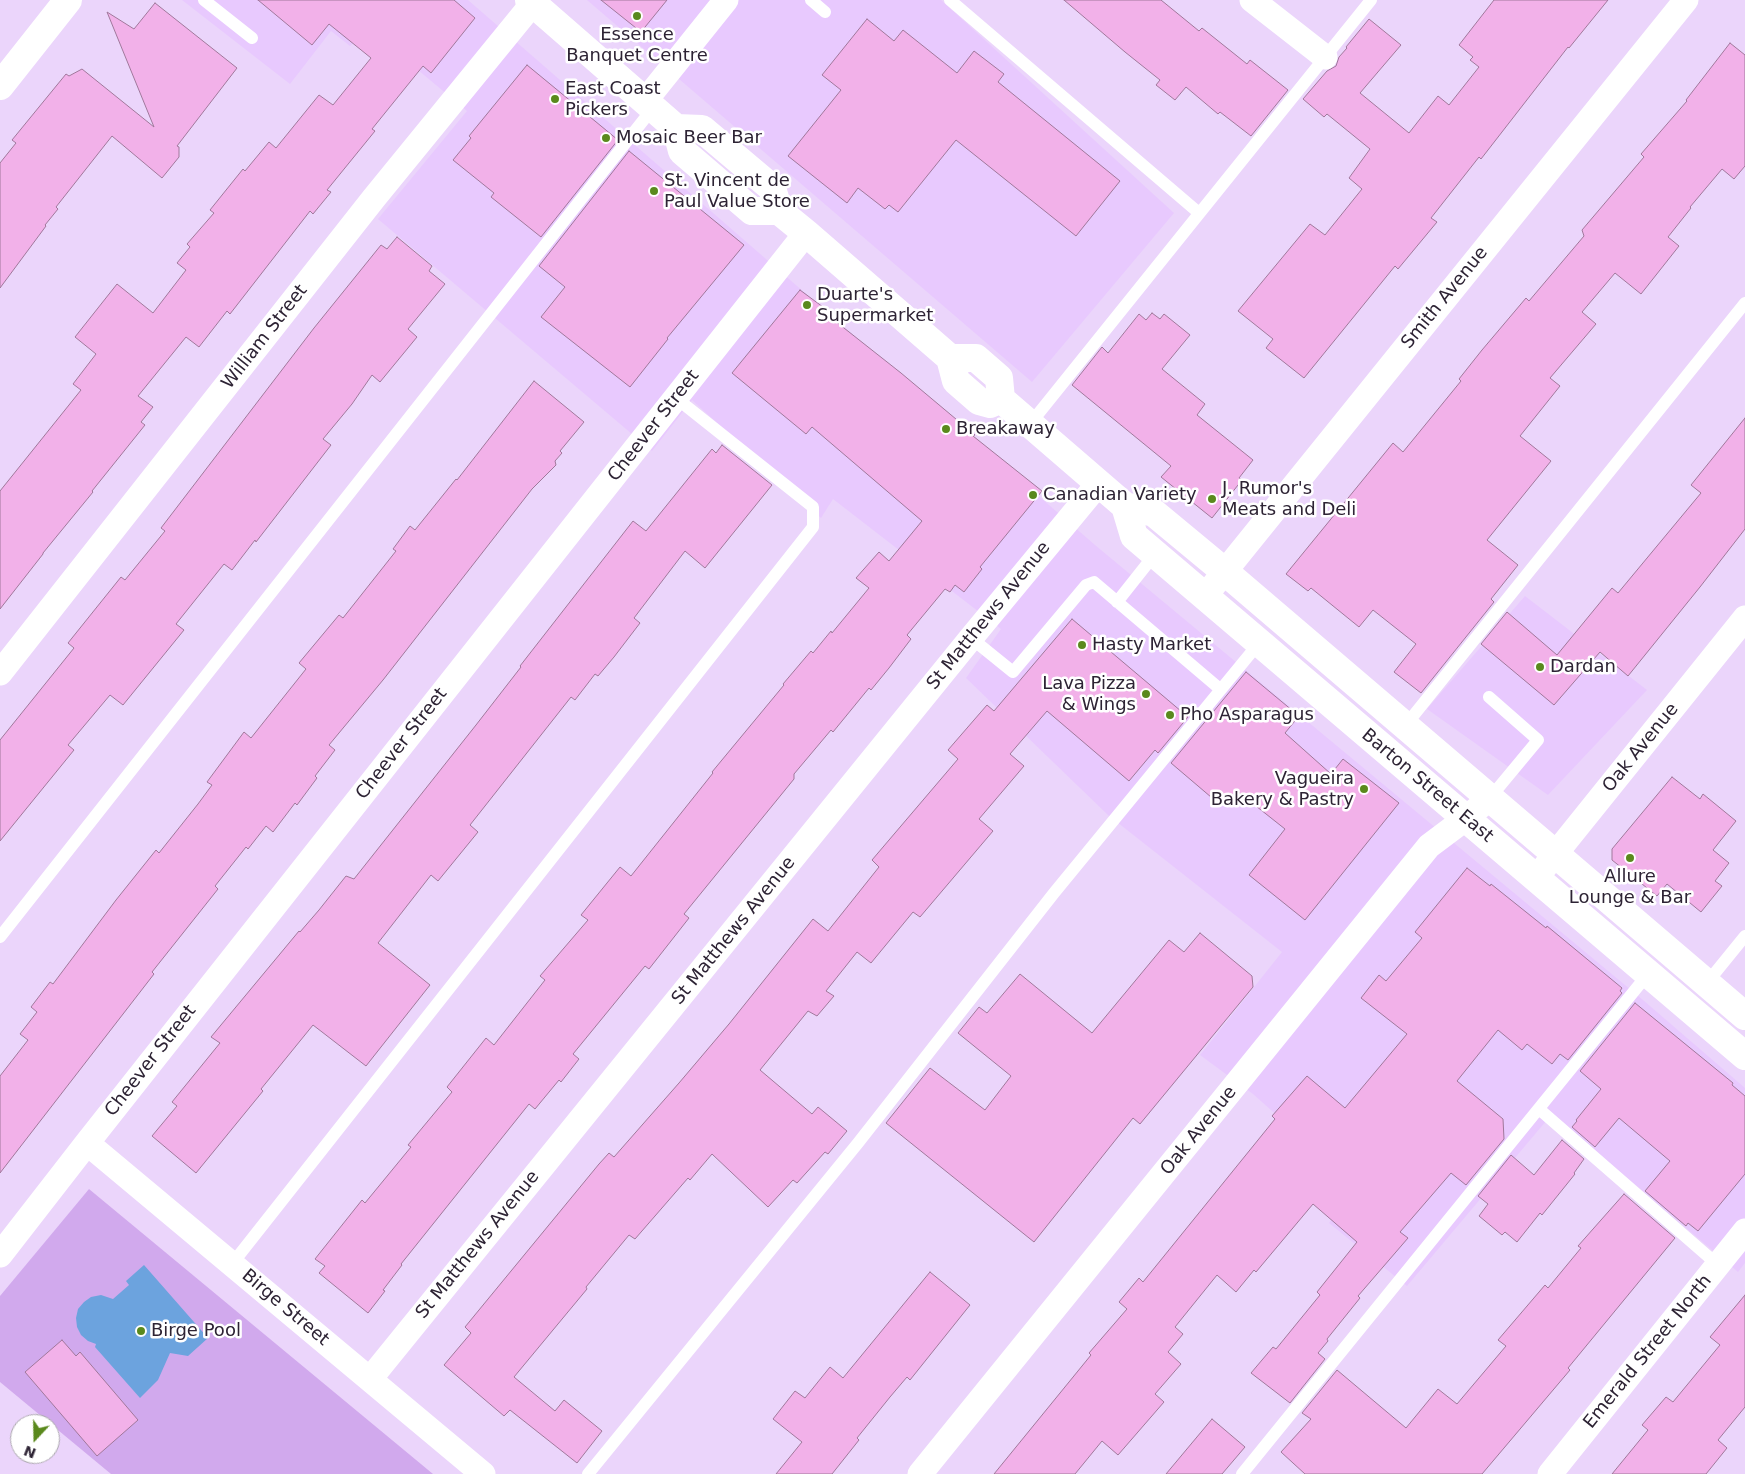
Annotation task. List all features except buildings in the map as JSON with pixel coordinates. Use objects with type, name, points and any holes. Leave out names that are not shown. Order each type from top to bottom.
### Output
[{"type":"main road","points":[[0,86],[68,0]]},
{"type":"main road","name":"Barton Street East","points":[[531,2],[676,128],[702,128],[772,188],[779,211],[950,358],[976,358],[999,378],[1001,399],[1125,506],[1154,513],[1745,1016]]},
{"type":"main road","name":"Barton Street East","points":[[1125,506],[1134,536],[1745,1056]]},
{"type":"street","points":[[649,104],[726,0]]},
{"type":"street","points":[[1252,0],[1325,57]]},
{"type":"street","name":"Smith Avenue","points":[[1205,596],[1686,0]]},
{"type":"street","name":"William Street","points":[[0,673],[531,2]]},
{"type":"street","name":"Cheever Street","points":[[0,1255],[806,233]]},
{"type":"street","name":"St Matthews Avenue","points":[[370,1379],[970,638],[1099,483]]},
{"type":"street","name":"Oak Avenue","points":[[1536,878],[1745,618]]},
{"type":"street","name":"Oak Avenue","points":[[920,1474],[1429,846],[1489,799]]},
{"type":"street","name":"Birge Street","points":[[87,1143],[483,1474]]},
{"type":"street","name":"Emerald Street North","points":[[1550,1474],[1745,1230]]},
{"type":"lane","points":[[204,0],[252,38]]},
{"type":"lane","points":[[811,0],[825,12]]},
{"type":"lane","points":[[950,0],[1199,213]]},
{"type":"lane","points":[[1030,424],[1371,0]]},
{"type":"lane","points":[[0,938],[649,104]]},
{"type":"lane","points":[[1405,726],[1745,303]]},
{"type":"lane","points":[[232,1264],[813,527],[813,508],[676,398]]},
{"type":"lane","points":[[1117,602],[1155,554]]},
{"type":"lane","points":[[970,638],[1012,672],[1086,585],[1094,582],[1220,689]]},
{"type":"lane","points":[[588,1474],[858,1143],[1060,885],[1258,643]]},
{"type":"lane","points":[[1489,697],[1538,740],[1489,799]]},
{"type":"lane","points":[[1706,984],[1745,936]]},
{"type":"lane","points":[[1242,1474],[1648,974]]},
{"type":"lane","points":[[1539,1109],[1718,1265]]},
{"type":"shaded area","points":[[182,0],[468,0],[1095,545],[1643,1000],[1745,1088],[1745,1263],[1738,1272],[1552,1114],[1407,1286],[1329,1223],[1355,1185],[1253,1094],[1200,1055],[1282,952],[1108,815],[966,678],[1001,629],[833,499],[821,518],[692,400],[652,451],[378,219],[467,111],[369,29],[350,46],[331,31],[290,84]]},
{"type":"shaded area","points":[[587,0],[941,0],[1174,213],[1032,382]]},
{"type":"shaded area","points":[[1525,596],[1647,690],[1548,795],[1427,709]]},
{"type":"shaded area","points":[[89,1189],[433,1474],[111,1474],[60,1432],[60,1414],[39,1414],[0,1382],[0,1296]]},
{"type":"water","name":"Birge Pool","points":[[144,1265],[208,1338],[188,1356],[170,1353],[158,1380],[140,1398],[95,1347],[96,1344],[88,1341],[81,1335],[77,1327],[76,1318],[78,1309],[91,1297],[101,1295],[113,1299],[129,1285],[126,1281]]},
{"type":"place","name":"Essence Banquet Centre","points":[[637,16]]},
{"type":"place","name":"East Coast Pickers","points":[[555,99]]},
{"type":"place","name":"Mosaic Beer Bar","points":[[606,138]]},
{"type":"place","name":"St. Vincent de Paul Value Store","points":[[654,191]]},
{"type":"place","name":"Duarte's Supermarket","points":[[807,305]]},
{"type":"place","name":"Breakaway","points":[[946,429]]},
{"type":"place","name":"Canadian Variety","points":[[1033,495]]},
{"type":"place","name":"J. Rumor's Meats and Deli","points":[[1212,499]]},
{"type":"place","name":"Hasty Market","points":[[1082,645]]},
{"type":"place","name":"Dardan","points":[[1540,667]]},
{"type":"place","name":"Lava Pizza & Wings","points":[[1146,694]]},
{"type":"place","name":"Pho Asparagus","points":[[1170,715]]},
{"type":"place","name":"Vagueira Bakery & Pastry","points":[[1364,789]]},
{"type":"place","name":"Allure Lounge & Bar","points":[[1630,858]]},
{"type":"place","name":"Birge Pool","points":[[141,1331]]}]
